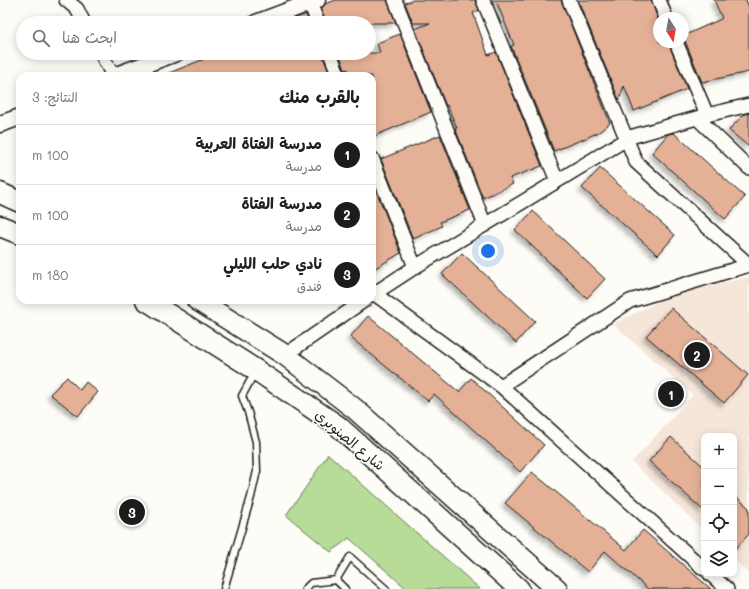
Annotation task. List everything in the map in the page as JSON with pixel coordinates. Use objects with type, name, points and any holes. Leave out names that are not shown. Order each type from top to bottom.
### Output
[{"type":"main road","points":[[0,193],[16,200]]},
{"type":"main road","points":[[0,226],[16,232]]},
{"type":"main road","name":"شارع الصنوبري","points":[[152,304],[256,370],[338,426],[519,589]]},
{"type":"main road","name":"شارع الصنوبري","points":[[203,304],[285,355],[355,409],[557,589]]},
{"type":"street","points":[[66,0],[77,9],[80,16]]},
{"type":"street","points":[[395,0],[485,225]]},
{"type":"street","points":[[483,0],[557,181]]},
{"type":"street","points":[[501,386],[630,301],[749,265],[636,162],[569,0]]},
{"type":"street","points":[[659,0],[664,12]]},
{"type":"street","points":[[275,16],[314,2],[317,16]]},
{"type":"street","points":[[678,48],[702,117],[749,168]]},
{"type":"street","points":[[105,60],[112,72]]},
{"type":"street","points":[[125,72],[157,60]]},
{"type":"street","points":[[333,60],[337,72]]},
{"type":"street","points":[[376,292],[630,137],[749,105]]},
{"type":"street","points":[[0,136],[10,121]]},
{"type":"street","points":[[376,168],[415,267]]},
{"type":"street","points":[[376,298],[501,386],[701,566]]},
{"type":"street","points":[[285,355],[358,304]]},
{"type":"street","points":[[713,577],[727,589]]},
{"type":"lane","points":[[224,589],[251,497],[257,471],[256,442],[242,396],[256,370]]},
{"type":"lane","points":[[336,580],[350,557],[386,589]]},
{"type":"lane","points":[[305,589],[311,583],[336,580]]},
{"type":"lane","points":[[336,580],[345,589]]},
{"type":"shaded area","points":[[749,277],[749,574],[737,562],[737,433],[701,433],[701,528],[632,462],[693,395],[613,324],[669,296]]},
{"type":"green space","points":[[328,454],[480,589],[407,589],[349,538],[331,552],[286,515]]},
{"type":"building","points":[[336,0],[387,0],[396,23],[376,23],[376,16],[324,16],[321,9],[325,4]]},
{"type":"building","points":[[413,0],[475,0],[479,10],[473,13],[488,55],[496,52],[542,166],[510,178],[513,184],[483,198],[455,128],[457,128],[447,105],[446,106],[415,29],[430,23],[413,23],[405,3]]},
{"type":"building","points":[[492,0],[561,0],[610,123],[599,132],[554,151],[511,46],[514,45],[497,3],[493,4]]},
{"type":"building","points":[[578,0],[651,0],[655,12],[653,12],[653,48],[670,48],[687,89],[634,111],[624,86],[619,100]]},
{"type":"building","points":[[714,0],[746,0],[749,7],[749,72],[702,82],[688,48],[689,33],[722,18]]},
{"type":"building","points":[[400,34],[431,112],[376,135],[376,72],[349,72],[348,69],[345,70],[341,60],[376,60],[376,53],[380,53],[377,43]]},
{"type":"building","points":[[202,60],[324,60],[329,72],[172,72]]},
{"type":"building","points":[[749,113],[749,147],[729,130],[743,115]]},
{"type":"building","points":[[674,133],[745,197],[725,219],[652,153],[668,134]]},
{"type":"building","points":[[440,135],[470,210],[440,222],[442,226],[413,239],[381,159]]},
{"type":"building","points":[[600,168],[675,235],[658,255],[582,188]]},
{"type":"building","points":[[376,190],[401,253],[376,268]]},
{"type":"building","points":[[533,211],[605,279],[587,298],[515,230]]},
{"type":"building","points":[[462,253],[535,321],[516,343],[442,274]]},
{"type":"building","points":[[671,308],[748,375],[724,403],[646,336]]},
{"type":"building","points":[[368,316],[459,392],[471,378],[544,445],[520,472],[434,394],[428,401],[350,337]]},
{"type":"building","points":[[67,377],[80,390],[86,382],[98,392],[78,416],[50,394]]},
{"type":"building","points":[[671,437],[701,464],[701,508],[649,461]]},
{"type":"building","points":[[532,472],[626,550],[643,530],[711,589],[648,589],[605,551],[588,572],[505,503]]},
{"type":"building","points":[[737,498],[749,508],[749,534],[737,547]]},
{"type":"place","name":"مدرسة الفتاة","points":[[697,355]]},
{"type":"place","name":"مدرسة الفتاة العربية","points":[[671,394]]},
{"type":"place","name":"نادي حلب الليلي","points":[[132,512]]}]
